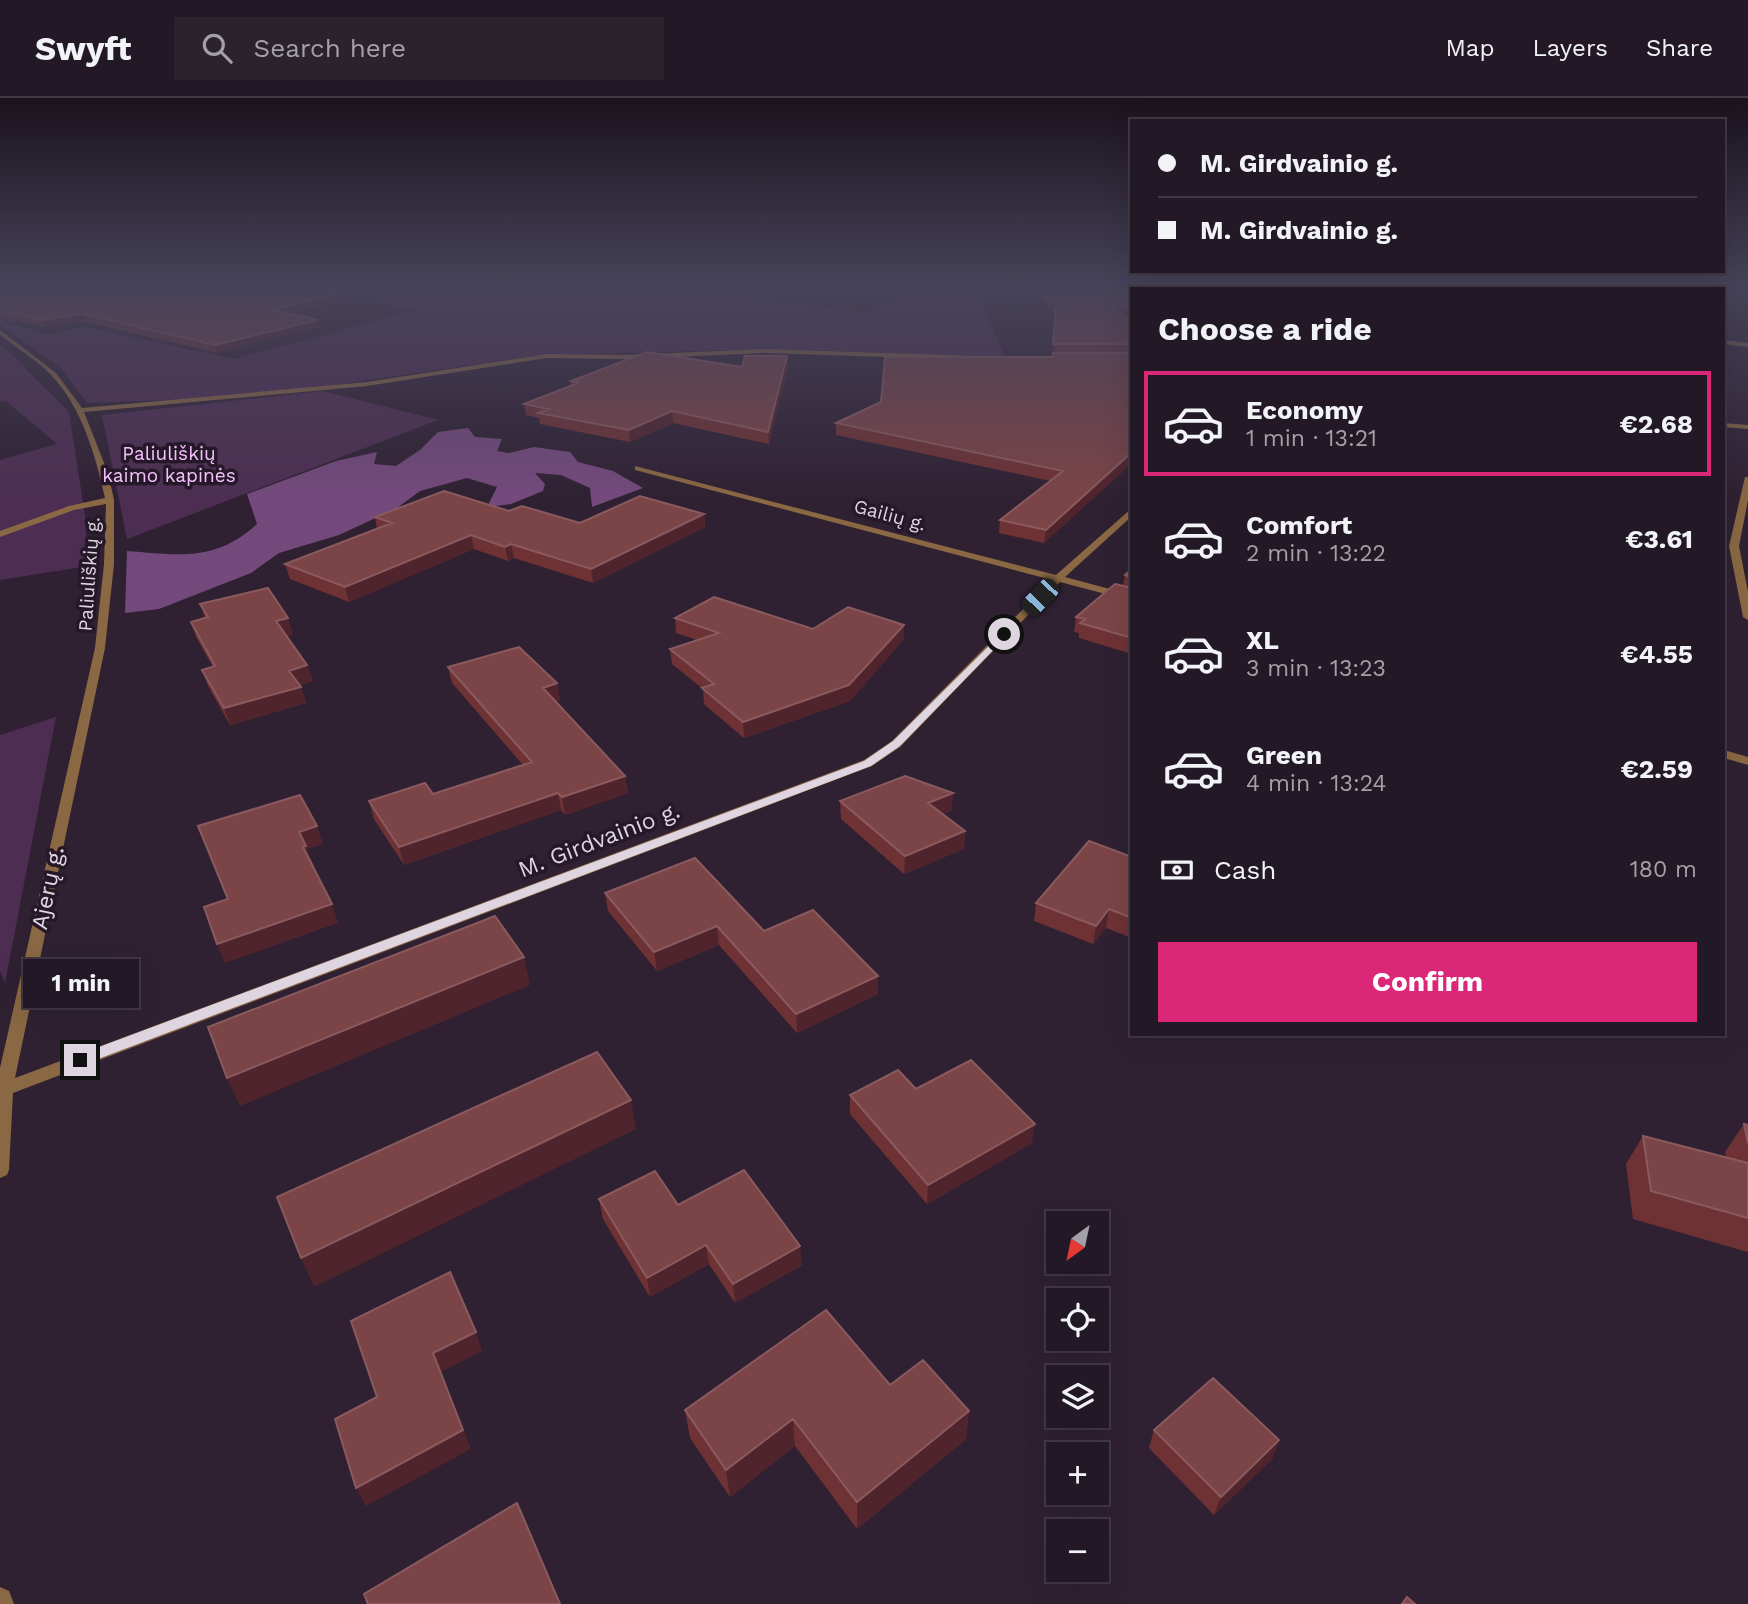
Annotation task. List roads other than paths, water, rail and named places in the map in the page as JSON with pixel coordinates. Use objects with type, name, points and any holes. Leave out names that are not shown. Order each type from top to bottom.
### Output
[{"type":"street","name":"Paliuliškių g.","points":[[32,358],[54,374],[80,410],[104,473],[110,500],[109,564],[100,648]]},
{"type":"street","points":[[80,410],[359,385],[532,358]]},
{"type":"street","points":[[1725,425],[1748,427]]},
{"type":"street","name":"Gailių g.","points":[[638,468],[1130,597]]},
{"type":"street","points":[[1748,479],[1734,546],[1748,617]]},
{"type":"street","points":[[0,534],[72,509],[110,500]]},
{"type":"street","name":"M. Girdvainio g.","points":[[4,1089],[868,763],[897,744],[1058,579],[1130,513]]},
{"type":"street","name":"Ajerų g.","points":[[0,1170],[4,1089],[100,648]]},
{"type":"street","points":[[1725,754],[1748,761]]},
{"type":"park label","name":"Paliuliškių kaimo kapinės","points":[[169,464]]}]
